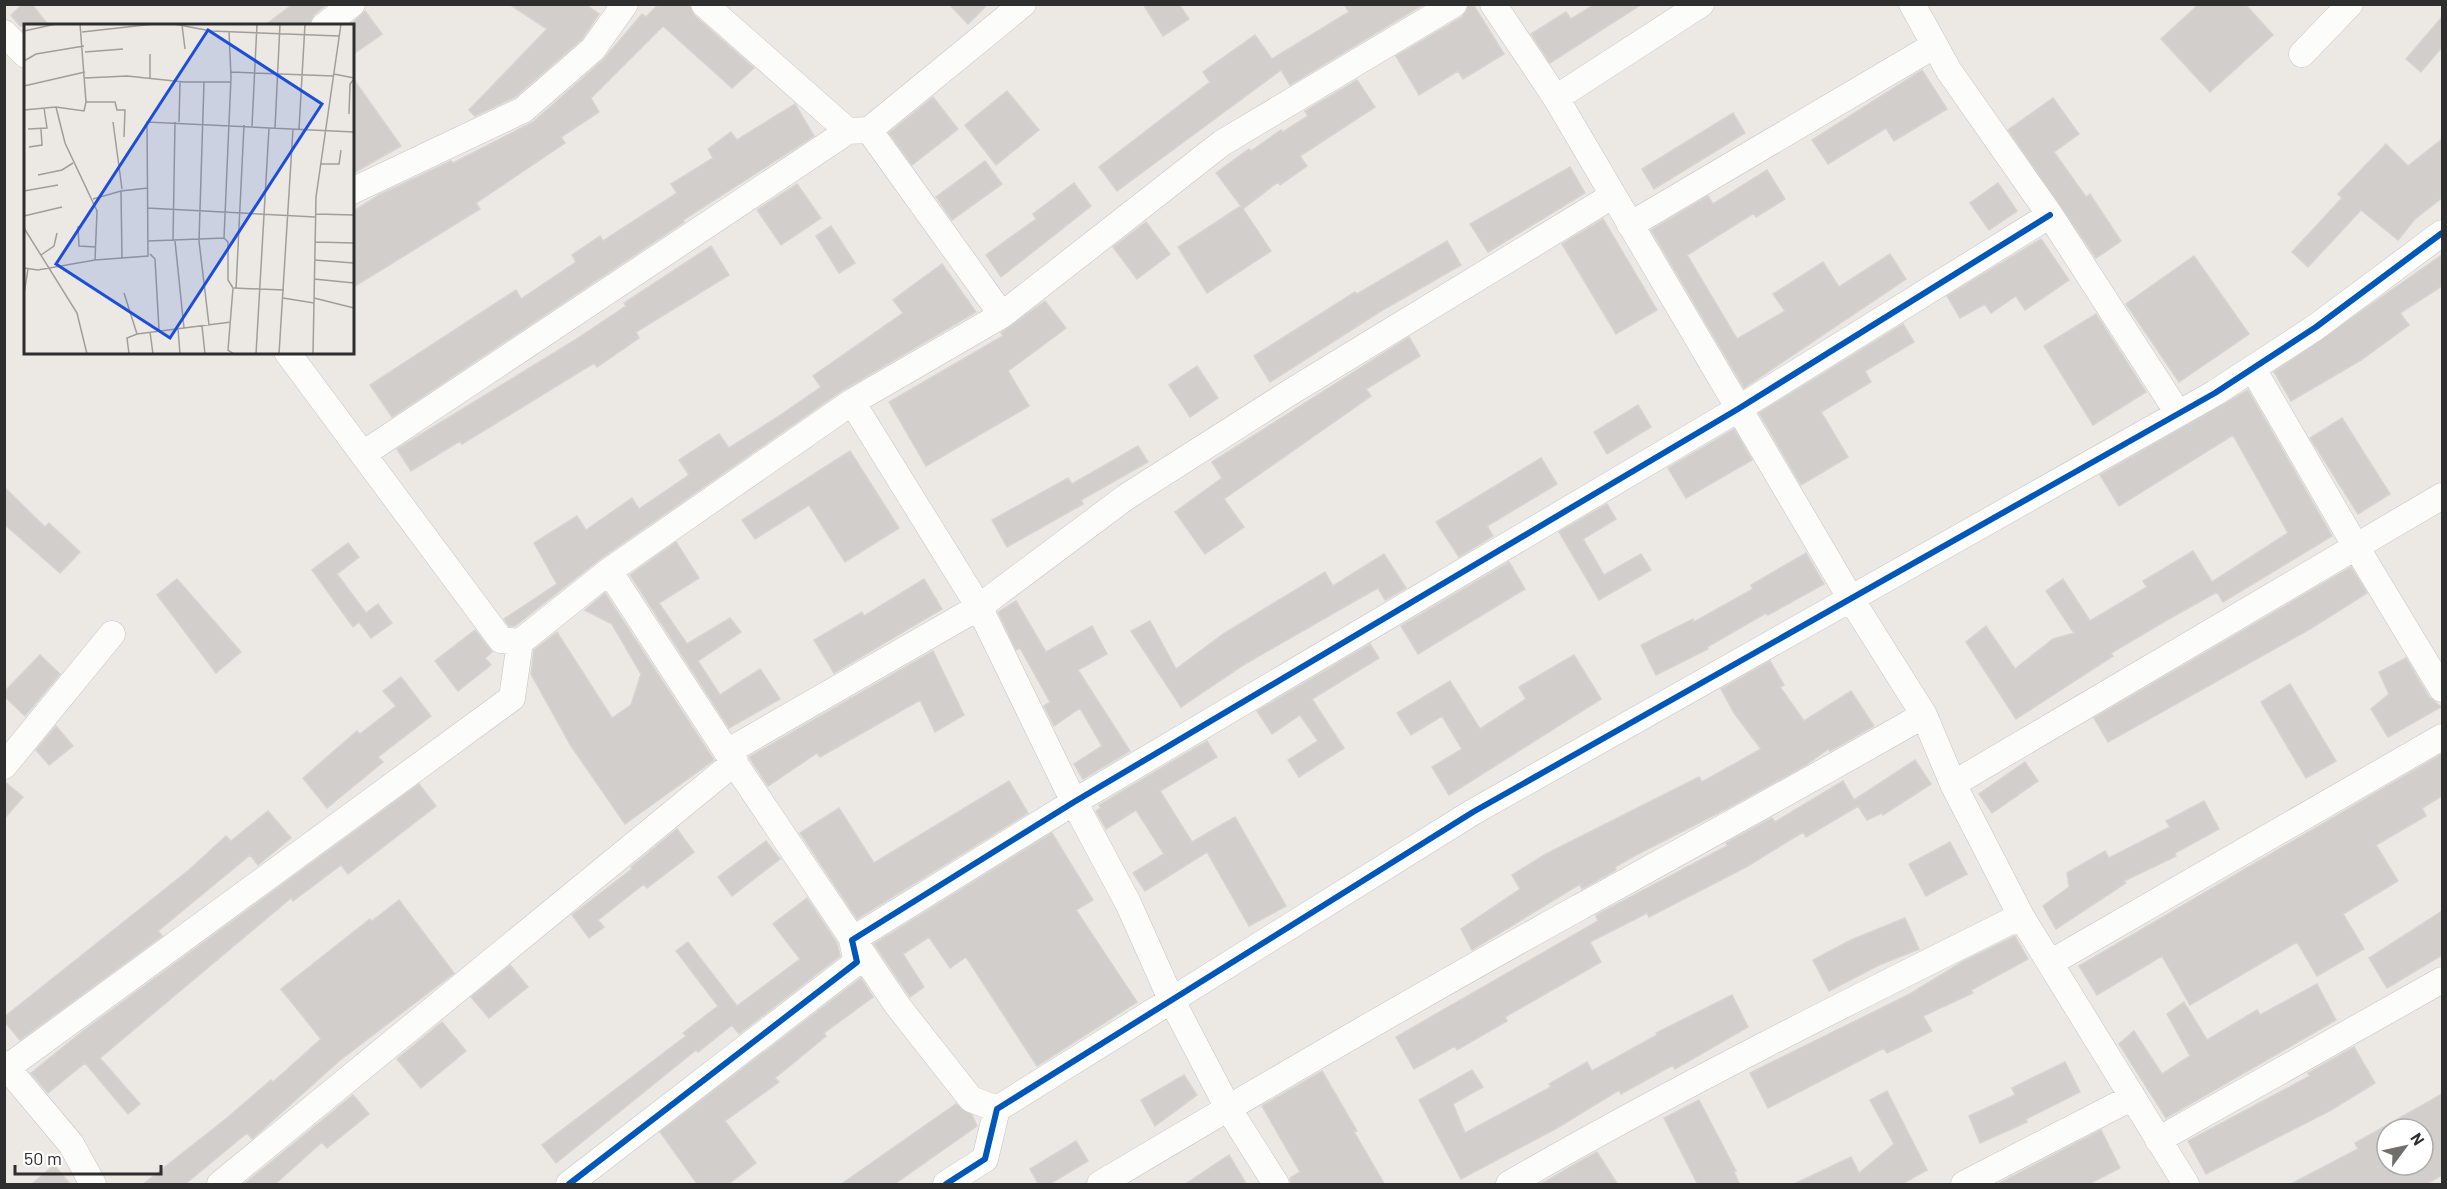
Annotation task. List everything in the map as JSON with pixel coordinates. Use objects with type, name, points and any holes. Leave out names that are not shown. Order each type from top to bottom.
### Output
[{"type":"street","points":[[327,24],[352,4]]},
{"type":"street","points":[[354,190],[523,110],[593,49],[625,4]]},
{"type":"street","points":[[704,4],[858,131],[1002,315]]},
{"type":"street","points":[[363,454],[858,131],[1023,4]]},
{"type":"street","points":[[93,1185],[71,1144],[6,1065],[512,698],[520,642],[609,571],[852,402],[1002,315],[1222,143],[1454,4]]},
{"type":"street","points":[[1493,4],[1556,98],[1851,599],[1924,716],[1953,784],[2021,916],[2186,1185]]},
{"type":"street","points":[[1556,98],[1701,4]]},
{"type":"street","points":[[1912,4],[1949,71],[2050,214],[2178,413]]},
{"type":"street","points":[[2302,54],[2350,4]]},
{"type":"street","points":[[4,33],[24,53]]},
{"type":"street","points":[[1630,225],[1935,45]]},
{"type":"street","points":[[220,1185],[731,757],[979,607],[1126,497],[1289,393],[1612,196]]},
{"type":"street","points":[[852,940],[1074,802],[1738,409],[2050,214]]},
{"type":"street","points":[[946,1185],[985,1159],[997,1108],[1473,812],[2253,369],[2316,327],[2442,233]]},
{"type":"street","points":[[288,354],[501,640],[520,642]]},
{"type":"street","points":[[2253,369],[2355,545],[2442,688]]},
{"type":"street","points":[[852,402],[979,607],[1074,802],[1128,903],[1171,999],[1228,1108],[1276,1185]]},
{"type":"street","points":[[1953,784],[2355,545],[2442,496]]},
{"type":"street","points":[[609,571],[897,1005],[971,1100],[997,1108]]},
{"type":"street","points":[[4,766],[112,634]]},
{"type":"street","points":[[1100,1185],[1228,1108],[1578,908],[1757,811],[1924,716]]},
{"type":"street","points":[[2050,963],[2442,736]]},
{"type":"street","points":[[1509,1185],[1584,1141],[1810,1022],[2021,916]]},
{"type":"street","points":[[569,1185],[857,962],[852,940]]},
{"type":"street","points":[[2158,1140],[2243,1090],[2442,980]]},
{"type":"street","points":[[1964,1185],[2131,1098]]},
{"type":"building","points":[[23,4],[32,4],[47,24],[20,26],[11,15]]},
{"type":"building","points":[[293,4],[327,4],[314,15],[310,24],[267,24]]},
{"type":"building","points":[[509,4],[585,4],[599,14],[582,39],[515,97],[475,116],[469,110],[547,29]]},
{"type":"building","points":[[659,4],[689,4],[694,15],[754,68],[732,88],[663,26],[591,98],[599,112],[561,137],[565,143],[476,203],[480,209],[354,287],[354,211],[379,195],[451,161],[453,163],[533,122],[603,60],[642,14],[646,17]]},
{"type":"building","points":[[949,4],[988,4],[968,24]]},
{"type":"building","points":[[1143,4],[1179,4],[1189,19],[1163,36]]},
{"type":"building","points":[[1344,4],[1424,4],[1290,85],[1281,70],[1117,191],[1099,167],[1210,82],[1203,72],[1255,35],[1272,59],[1349,12]]},
{"type":"building","points":[[1469,4],[1473,4],[1504,54],[1463,79],[1458,71],[1419,95],[1396,56],[1462,17]]},
{"type":"building","points":[[1595,4],[1642,4],[1550,63],[1531,34],[1566,12],[1571,19]]},
{"type":"building","points":[[2199,4],[2245,4],[2273,35],[2210,92],[2161,39]]},
{"type":"building","points":[[365,11],[382,34],[354,54],[354,24],[351,24]]},
{"type":"building","points":[[2442,17],[2442,47],[2421,72],[2406,59]]},
{"type":"building","points":[[1922,70],[1947,109],[1894,141],[1886,128],[1828,164],[1812,140]]},
{"type":"building","points":[[354,80],[401,146],[354,173]]},
{"type":"building","points":[[1357,80],[1375,107],[1300,156],[1307,166],[1280,185],[1278,182],[1243,209],[1271,251],[1207,293],[1178,247],[1241,206],[1216,173],[1249,149],[1251,151],[1281,130],[1283,132],[1308,116],[1305,111]]},
{"type":"building","points":[[1007,91],[1039,130],[996,165],[965,125]]},
{"type":"building","points":[[933,97],[958,129],[912,165],[889,133]]},
{"type":"building","points":[[2053,98],[2079,134],[2054,152],[2086,197],[2090,194],[2121,241],[2096,258],[2008,130]]},
{"type":"building","points":[[795,104],[814,136],[683,220],[684,222],[392,417],[370,385],[516,290],[521,299],[576,262],[572,255],[600,236],[603,241],[677,193],[671,184],[713,158],[708,149],[731,132],[737,140]]},
{"type":"building","points":[[1733,113],[1745,133],[1654,189],[1642,169]]},
{"type":"building","points":[[2442,139],[2442,198],[2415,219],[2398,240],[2361,210],[2308,267],[2292,252],[2342,198],[2338,194],[2386,144],[2408,166]]},
{"type":"building","points":[[985,161],[1002,184],[952,220],[936,197]]},
{"type":"building","points":[[1570,167],[1585,193],[1488,252],[1470,224]]},
{"type":"building","points":[[1767,170],[1785,199],[1756,217],[1754,213],[1687,255],[1737,339],[1785,311],[1773,294],[1823,262],[1839,287],[1890,254],[1906,279],[1744,388],[1651,230],[1708,196],[1713,204]]},
{"type":"building","points":[[1074,183],[1091,206],[1001,277],[986,255],[1036,219],[1033,214]]},
{"type":"building","points":[[1998,183],[2017,211],[1989,230],[1970,203]]},
{"type":"building","points":[[797,184],[821,218],[781,245],[757,210]]},
{"type":"building","points":[[1603,219],[1657,310],[1616,334],[1562,244]]},
{"type":"building","points":[[1146,222],[1170,254],[1137,279],[1113,247]]},
{"type":"building","points":[[831,226],[855,263],[839,273],[816,236]]},
{"type":"building","points":[[2041,239],[2069,280],[2025,310],[2016,296],[1991,313],[1985,304],[1960,318],[1947,296]]},
{"type":"building","points":[[1447,241],[1461,265],[1381,311],[1270,382],[1254,356],[1355,292],[1357,294]]},
{"type":"building","points":[[711,246],[729,275],[636,332],[639,338],[597,367],[594,363],[462,444],[460,441],[411,471],[397,449],[575,340],[626,306],[624,303]]},
{"type":"building","points":[[2442,255],[2442,286],[2400,313],[2409,325],[2361,360],[2291,401],[2274,372]]},
{"type":"building","points":[[2194,256],[2249,334],[2179,382],[2126,304]]},
{"type":"building","points":[[942,264],[976,312],[843,390],[600,559],[515,626],[509,626],[504,619],[557,584],[534,543],[577,516],[586,530],[632,498],[639,509],[689,475],[679,460],[719,434],[729,448],[776,418],[821,387],[813,376],[903,313],[893,300]]},
{"type":"building","points":[[1045,301],[1066,328],[1008,371],[1029,406],[926,466],[889,402],[1003,336],[1001,333]]},
{"type":"building","points":[[2096,314],[2146,392],[2093,425],[2044,346]]},
{"type":"building","points":[[1903,324],[1914,342],[1865,371],[1871,382],[1821,412],[1848,457],[1801,485],[1759,413]]},
{"type":"building","points":[[1409,337],[1420,356],[1366,389],[1371,396],[1224,499],[1244,527],[1205,554],[1175,512],[1222,478],[1212,462]]},
{"type":"building","points":[[1197,366],[1218,398],[1190,417],[1169,385]]},
{"type":"building","points":[[2248,390],[2332,536],[2223,602],[2217,592],[2167,620],[2111,653],[2113,656],[2016,719],[1966,642],[1986,626],[2015,669],[2053,639],[2074,633],[2046,591],[2063,579],[2090,621],[2147,587],[2143,581],[2193,551],[2212,582],[2288,533],[2233,435],[2119,506],[2100,475]]},
{"type":"building","points":[[1638,405],[1651,427],[1607,454],[1594,432]]},
{"type":"building","points":[[2342,418],[2390,494],[2358,514],[2310,438]]},
{"type":"building","points":[[1734,429],[1752,460],[1686,498],[1668,468]]},
{"type":"building","points":[[1138,446],[1148,462],[1081,500],[1083,504],[1007,547],[992,520],[1068,478],[1072,484]]},
{"type":"building","points":[[850,451],[899,528],[845,562],[809,505],[755,539],[742,520]]},
{"type":"building","points":[[1541,458],[1557,484],[1487,526],[1493,536],[1459,557],[1436,522]]},
{"type":"building","points":[[4,487],[45,527],[49,523],[80,552],[60,573],[4,524]]},
{"type":"building","points":[[1607,504],[1616,519],[1583,539],[1604,575],[1641,554],[1651,570],[1599,600],[1559,532]]},
{"type":"building","points":[[676,542],[699,578],[659,603],[687,644],[730,618],[741,632],[698,661],[720,695],[760,669],[780,699],[729,728],[630,575]]},
{"type":"building","points":[[348,543],[359,557],[337,574],[366,613],[378,604],[392,623],[371,638],[359,622],[353,627],[312,570]]},
{"type":"building","points":[[1806,553],[1824,584],[1768,615],[1766,613],[1707,647],[1708,649],[1656,675],[1641,645],[1693,619],[1694,622],[1753,589],[1751,585]]},
{"type":"building","points":[[1384,554],[1406,588],[1385,600],[1378,588],[1245,664],[1181,707],[1131,631],[1150,621],[1176,669],[1223,634],[1325,572],[1333,586]]},
{"type":"building","points":[[1509,562],[1525,589],[1418,654],[1401,626]]},
{"type":"building","points":[[2351,567],[2367,593],[2310,629],[2108,742],[2094,718]]},
{"type":"building","points":[[177,579],[241,652],[216,673],[157,595]]},
{"type":"building","points":[[924,579],[942,609],[834,673],[814,640],[862,612],[864,616]]},
{"type":"building","points":[[605,593],[714,760],[625,824],[571,746],[531,674],[534,650],[557,632],[612,718],[631,705],[641,674],[612,624],[585,610]]},
{"type":"building","points":[[1016,601],[1046,652],[1092,626],[1107,654],[1078,670],[1130,751],[1083,779],[1074,764],[1102,746],[1080,708],[1054,726],[1044,706],[1050,702],[1020,648],[1016,650],[998,612]]},
{"type":"building","points":[[475,630],[492,652],[485,658],[491,665],[458,691],[435,661]]},
{"type":"building","points":[[1370,644],[1379,658],[1312,699],[1344,748],[1299,777],[1288,760],[1318,741],[1300,715],[1272,734],[1257,711]]},
{"type":"building","points":[[933,651],[964,715],[935,732],[920,700],[820,757],[817,753],[768,786],[749,757]]},
{"type":"building","points":[[40,655],[60,674],[25,716],[4,696],[4,692]]},
{"type":"building","points":[[1574,655],[1601,699],[1449,795],[1432,767],[1462,749],[1442,716],[1411,735],[1397,713],[1450,681],[1480,729],[1526,699],[1519,687]]},
{"type":"building","points":[[2406,658],[2429,697],[2441,707],[2388,737],[2371,709],[2389,694],[2379,672]]},
{"type":"building","points":[[1770,661],[1784,685],[1780,687],[1804,721],[1851,691],[1874,726],[1830,751],[1828,749],[1806,765],[1728,808],[1634,856],[1615,867],[1616,870],[1582,889],[1580,884],[1472,950],[1461,929],[1520,889],[1512,875],[1546,854],[1699,777],[1702,782],[1761,749],[1734,713],[1721,689]]},
{"type":"building","points":[[401,677],[431,716],[378,757],[383,762],[327,808],[303,778],[357,731],[360,734],[396,706],[383,691]]},
{"type":"building","points":[[2290,684],[2336,761],[2306,778],[2261,702]]},
{"type":"building","points":[[56,726],[73,746],[49,765],[36,750]]},
{"type":"building","points":[[1207,741],[1217,757],[1160,791],[1192,842],[1235,817],[1286,906],[1249,926],[1207,852],[1145,891],[1133,873],[1164,854],[1136,810],[1106,829],[1096,811],[1101,808],[1099,805]]},
{"type":"building","points":[[2442,754],[2442,796],[2422,808],[2426,816],[2376,845],[2398,881],[2343,914],[2364,949],[2317,976],[2297,942],[2190,1005],[2162,956],[2097,995],[2079,966]]},
{"type":"building","points":[[1915,760],[1931,784],[1883,815],[1882,813],[1867,820],[1858,806],[1806,837],[1803,832],[1746,867],[1649,917],[1647,913],[1590,942],[1601,962],[1505,1017],[1507,1021],[1457,1050],[1455,1046],[1414,1069],[1396,1037],[1598,921],[1596,915],[1727,846],[1726,843],[1772,818],[1775,822],[1843,781],[1854,800]]},
{"type":"building","points":[[2025,762],[2038,781],[1992,813],[1979,794]]},
{"type":"building","points":[[4,781],[23,797],[4,819]]},
{"type":"building","points":[[1009,781],[1028,813],[857,919],[800,833],[839,808],[874,863]]},
{"type":"building","points":[[419,784],[436,806],[348,874],[341,865],[293,901],[291,898],[100,1058],[140,1104],[128,1114],[85,1063],[48,1093],[31,1073],[83,1031]]},
{"type":"building","points":[[2204,801],[2219,829],[2175,853],[2176,856],[2124,881],[2126,883],[2056,929],[2043,906],[2069,887],[2067,873],[2105,851],[2109,858],[2170,827],[2166,821]]},
{"type":"building","points":[[268,811],[291,838],[258,865],[250,855],[158,931],[162,936],[20,1040],[4,1021],[4,1017],[189,870],[226,836],[231,841]]},
{"type":"building","points":[[677,829],[694,852],[647,888],[644,884],[598,920],[604,927],[589,938],[572,915],[632,869],[631,867]]},
{"type":"building","points":[[1052,833],[1093,900],[1076,910],[1137,1002],[1037,1066],[966,957],[950,968],[929,937],[903,954],[924,987],[910,997],[874,944]]},
{"type":"building","points":[[766,841],[780,859],[732,896],[718,877]]},
{"type":"building","points":[[1950,842],[1967,874],[1926,896],[1909,864]]},
{"type":"building","points":[[807,898],[837,943],[840,956],[739,1034],[732,1025],[698,1052],[696,1050],[556,1163],[542,1145],[686,1036],[683,1033],[718,1006],[676,951],[688,942],[737,1006],[800,959],[773,924]]},
{"type":"building","points":[[399,900],[454,973],[339,1061],[252,1139],[247,1133],[184,1185],[142,1185],[271,1080],[273,1082],[321,1039],[281,989],[370,919],[372,921]]},
{"type":"building","points":[[2442,911],[2442,955],[2387,988],[2369,958]]},
{"type":"building","points":[[1905,918],[1919,949],[1879,965],[1829,991],[1813,960],[1851,940]]},
{"type":"building","points":[[2015,936],[2028,959],[1971,990],[1973,993],[1923,1016],[1932,1031],[1887,1053],[1884,1048],[1768,1108],[1750,1073],[1910,994],[1962,962]]},
{"type":"building","points":[[510,965],[528,987],[489,1018],[471,997]]},
{"type":"building","points":[[861,978],[873,997],[824,1033],[826,1036],[775,1078],[779,1082],[725,1121],[756,1163],[727,1185],[698,1185],[660,1132]]},
{"type":"building","points":[[2317,984],[2336,1020],[2166,1118],[2119,1044],[2134,1031],[2162,1074],[2190,1056],[2167,1014],[2184,1002],[2207,1040],[2257,1010],[2260,1015]]},
{"type":"building","points":[[1732,995],[1748,1027],[1675,1069],[1673,1065],[1621,1094],[1619,1090],[1557,1128],[1461,1179],[1419,1100],[1472,1070],[1483,1087],[1453,1104],[1465,1133],[1551,1087],[1549,1084],[1587,1062],[1592,1071],[1657,1035],[1656,1033]]},
{"type":"building","points":[[442,1022],[466,1051],[421,1088],[397,1059]]},
{"type":"building","points":[[2354,1047],[2375,1083],[2331,1110],[2206,1174],[2188,1141],[2310,1076],[2308,1073]]},
{"type":"building","points":[[2065,1062],[2080,1092],[2026,1119],[2027,1122],[1980,1143],[1969,1116],[2015,1095],[2012,1088]]},
{"type":"building","points":[[1322,1071],[1385,1185],[1291,1185],[1290,1178],[1300,1172],[1262,1106]]},
{"type":"building","points":[[1184,1075],[1197,1095],[1155,1126],[1141,1100]]},
{"type":"building","points":[[1887,1091],[1927,1170],[1900,1185],[1792,1185],[1851,1157],[1859,1173],[1894,1144],[1870,1100]]},
{"type":"building","points":[[2442,1094],[2442,1175],[2425,1185],[2289,1185],[2358,1149],[2355,1143],[2375,1132],[2375,1177],[2435,1177],[2435,1117],[2401,1117]]},
{"type":"building","points":[[353,1095],[369,1114],[327,1148],[322,1142],[274,1185],[243,1185]]},
{"type":"building","points":[[1699,1100],[1736,1171],[1734,1172],[1740,1185],[1698,1185],[1664,1118]]},
{"type":"building","points":[[956,1104],[972,1115],[977,1126],[893,1185],[840,1185]]},
{"type":"building","points":[[2101,1130],[2120,1168],[2087,1185],[1996,1185]]},
{"type":"building","points":[[1076,1141],[1088,1161],[1048,1185],[1039,1185],[1030,1169]]},
{"type":"building","points":[[1597,1152],[1618,1185],[1539,1185],[1579,1162]]},
{"type":"building","points":[[1229,1155],[1247,1185],[1184,1185]]},
{"type":"building","points":[[54,1165],[71,1185],[31,1185]]},
{"type":"cycle path","points":[[569,1184],[857,962],[852,940],[1074,802],[1738,409],[2050,215]]},
{"type":"cycle path","points":[[946,1184],[985,1159],[997,1109],[1473,812],[2215,393],[2316,327],[2442,233]]}]
